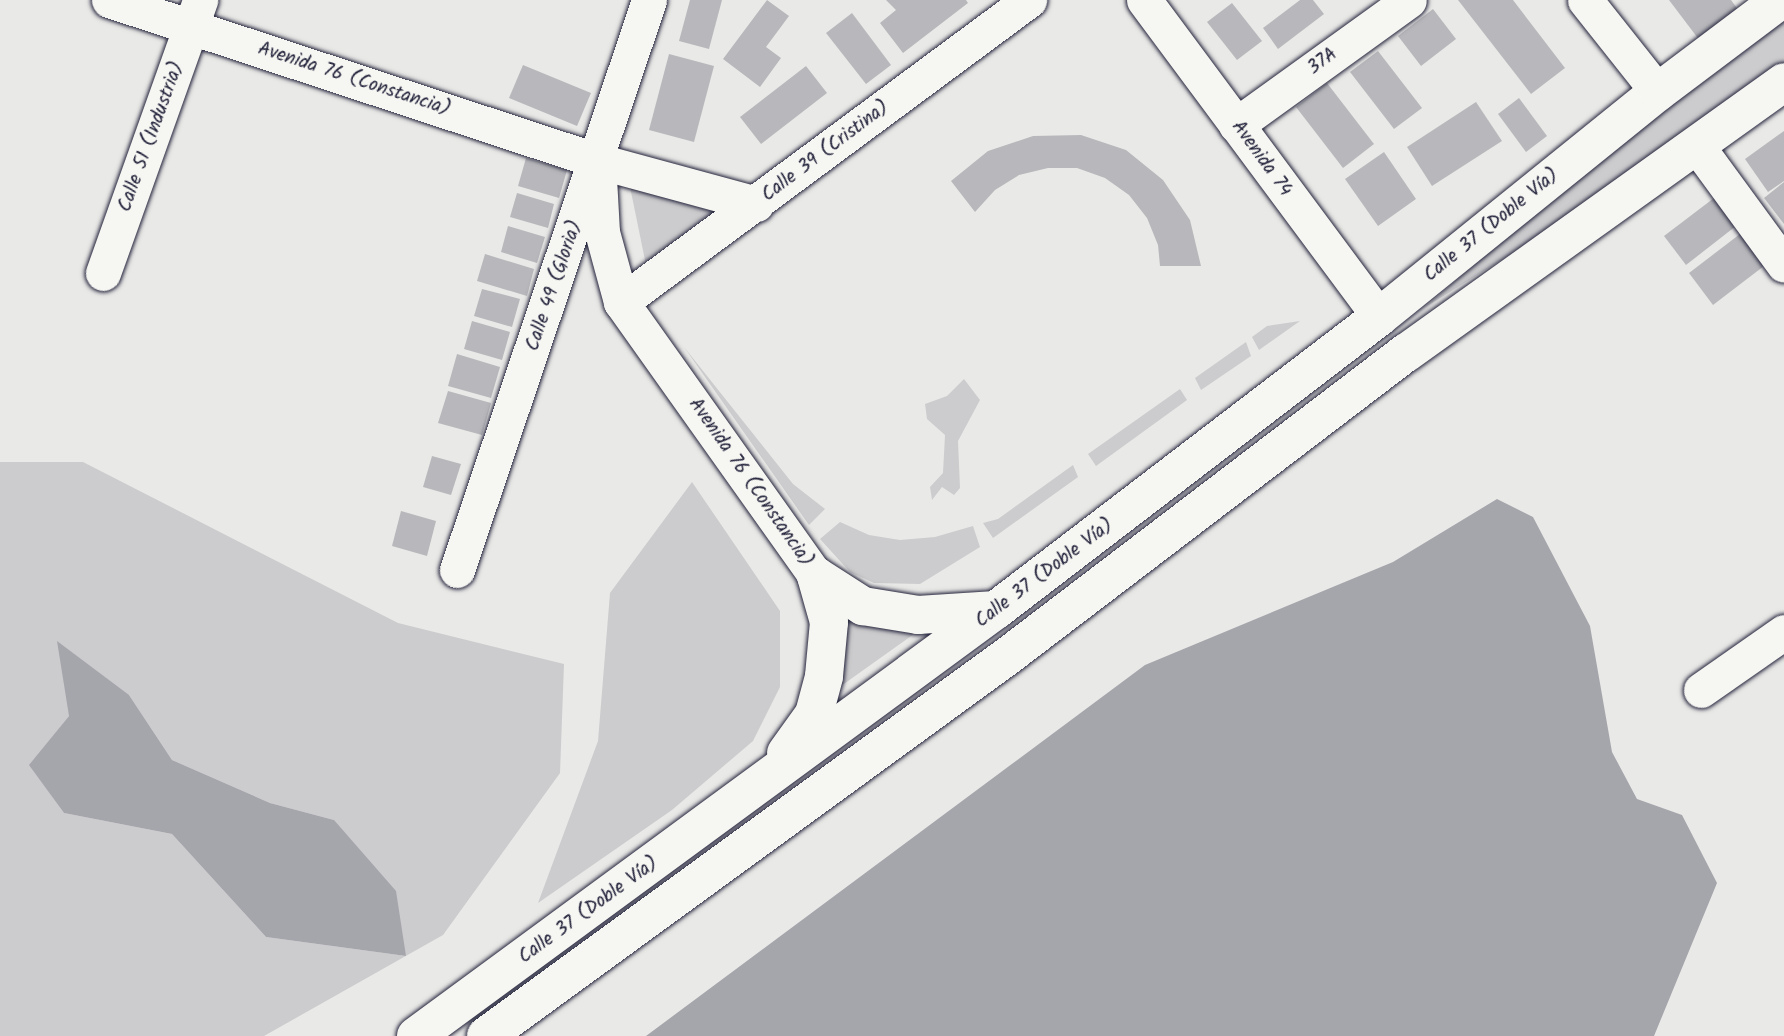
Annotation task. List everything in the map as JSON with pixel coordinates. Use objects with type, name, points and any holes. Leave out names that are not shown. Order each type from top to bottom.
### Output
[{"type":"main road","name":"Calle 37 (Doble Vía)","points":[[416,1036],[996,610],[1379,317],[1658,92],[1780,0]]},
{"type":"main road","name":"Calle 37 (Doble Vía)","points":[[486,1036],[1009,655],[1406,353],[1784,82]]},
{"type":"main road","points":[[816,576],[863,606],[918,615],[996,610]]},
{"type":"main road","points":[[769,778],[814,714],[824,676],[829,622],[816,576]]},
{"type":"street","name":"Avenida 76 (Constancia)","points":[[109,0],[196,14],[598,161],[756,204]]},
{"type":"street","name":"Calle 49 (Gloria)","points":[[457,570],[598,161],[649,0]]},
{"type":"street","name":"Calle 39 (Cristina)","points":[[621,302],[1029,0]]},
{"type":"street","name":"Avenida 74","points":[[1144,0],[1379,317]]},
{"type":"street","name":"37A","points":[[1236,125],[1409,0]]},
{"type":"street","points":[[1585,0],[1658,92]]},
{"type":"street","name":"Calle 51 (Industria)","points":[[103,273],[196,14]]},
{"type":"street","points":[[1697,146],[1784,265]]},
{"type":"street","name":"Avenida 76 (Constancia)","points":[[598,161],[601,232],[621,302],[816,576]]},
{"type":"street","points":[[1701,690],[1784,632]]},
{"type":"shaded area","points":[[1784,21],[1784,66],[1582,210],[1424,308],[1564,187]]},
{"type":"shaded area","points":[[629,182],[723,207],[646,265]]},
{"type":"shaded area","points":[[1300,321],[1259,350],[1252,337],[1267,326]]},
{"type":"shaded area","points":[[1246,342],[1251,356],[1201,390],[1195,378]]},
{"type":"shaded area","points":[[684,347],[793,484],[825,509],[809,525]]},
{"type":"shaded area","points":[[964,379],[980,400],[958,441],[960,488],[954,495],[942,487],[932,500],[930,487],[943,473],[945,435],[927,419],[925,404],[947,396]]},
{"type":"shaded area","points":[[1180,389],[1187,400],[1096,466],[1088,454]]},
{"type":"shaded area","points":[[0,462],[83,462],[398,623],[564,664],[560,773],[443,935],[406,956],[264,1036],[0,1036]],"holes":[[[129,695],[172,760],[270,803],[334,820],[406,956],[266,937],[172,834],[64,813],[30,765],[69,716]]]},
{"type":"shaded area","points":[[1073,465],[1078,477],[993,538],[983,523],[998,519]]},
{"type":"shaded area","points":[[692,482],[780,611],[780,687],[753,741],[672,810],[538,903],[598,741],[610,593]]},
{"type":"shaded area","points":[[1497,499],[1533,517],[1590,626],[1612,752],[1637,799],[1682,815],[1717,883],[1654,1036],[646,1036],[1145,665],[1393,562]]},
{"type":"shaded area","points":[[840,522],[869,535],[900,540],[935,537],[973,526],[980,547],[920,584],[874,583],[850,572],[820,539]]},
{"type":"shaded area","points":[[837,610],[921,629],[834,691]]},
{"type":"shaded area","points":[[57,641],[129,695],[172,760],[270,803],[334,820],[396,891],[406,956],[266,937],[172,834],[64,813],[29,765],[69,716]]},
{"type":"building","points":[[690,0],[722,0],[709,49],[679,41]]},
{"type":"building","points":[[767,0],[789,16],[766,47],[781,58],[760,87],[723,59]]},
{"type":"building","points":[[886,0],[966,0],[968,3],[903,53],[880,23],[896,10]]},
{"type":"building","points":[[1300,0],[1313,0],[1324,14],[1278,49],[1263,28]]},
{"type":"building","points":[[1458,0],[1513,0],[1565,68],[1531,94]]},
{"type":"building","points":[[1669,0],[1731,0],[1739,11],[1700,41]]},
{"type":"building","points":[[1232,3],[1262,41],[1237,60],[1207,22]]},
{"type":"building","points":[[1433,9],[1456,39],[1421,66],[1398,36]]},
{"type":"building","points":[[852,13],[891,65],[866,84],[826,33]]},
{"type":"building","points":[[1378,51],[1422,108],[1394,129],[1350,72]]},
{"type":"building","points":[[669,54],[714,66],[694,142],[649,130]]},
{"type":"building","points":[[523,65],[591,93],[577,126],[509,98]]},
{"type":"building","points":[[806,66],[827,93],[761,144],[740,117]]},
{"type":"building","points":[[1327,83],[1374,144],[1343,168],[1296,107]]},
{"type":"building","points":[[1519,98],[1547,136],[1526,152],[1498,114]]},
{"type":"building","points":[[1476,102],[1502,141],[1432,186],[1407,147]]},
{"type":"building","points":[[1784,131],[1784,181],[1768,192],[1745,159]]},
{"type":"building","points":[[1081,135],[1126,150],[1163,180],[1190,220],[1201,266],[1160,266],[1158,245],[1147,218],[1129,195],[1105,178],[1077,168],[1048,168],[1019,175],[995,190],[975,212],[951,181],[988,151],[1033,136]]},
{"type":"building","points":[[1384,152],[1416,199],[1378,226],[1345,179]]},
{"type":"building","points":[[526,158],[567,170],[559,198],[518,186]]},
{"type":"building","points":[[1784,182],[1784,224],[1764,198]]},
{"type":"building","points":[[517,193],[554,204],[548,228],[510,217]]},
{"type":"building","points":[[1714,198],[1736,226],[1686,265],[1664,236]]},
{"type":"building","points":[[508,226],[545,237],[537,263],[501,252]]},
{"type":"building","points":[[1740,234],[1764,266],[1713,305],[1689,273]]},
{"type":"building","points":[[485,254],[534,269],[527,296],[477,281]]},
{"type":"building","points":[[482,289],[520,299],[512,327],[474,316]]},
{"type":"building","points":[[472,321],[510,332],[502,360],[464,349]]},
{"type":"building","points":[[457,354],[500,367],[491,398],[448,386]]},
{"type":"building","points":[[448,391],[491,403],[482,435],[438,423]]},
{"type":"building","points":[[432,456],[461,464],[451,495],[423,487]]},
{"type":"building","points":[[401,511],[436,521],[427,556],[392,546]]}]
